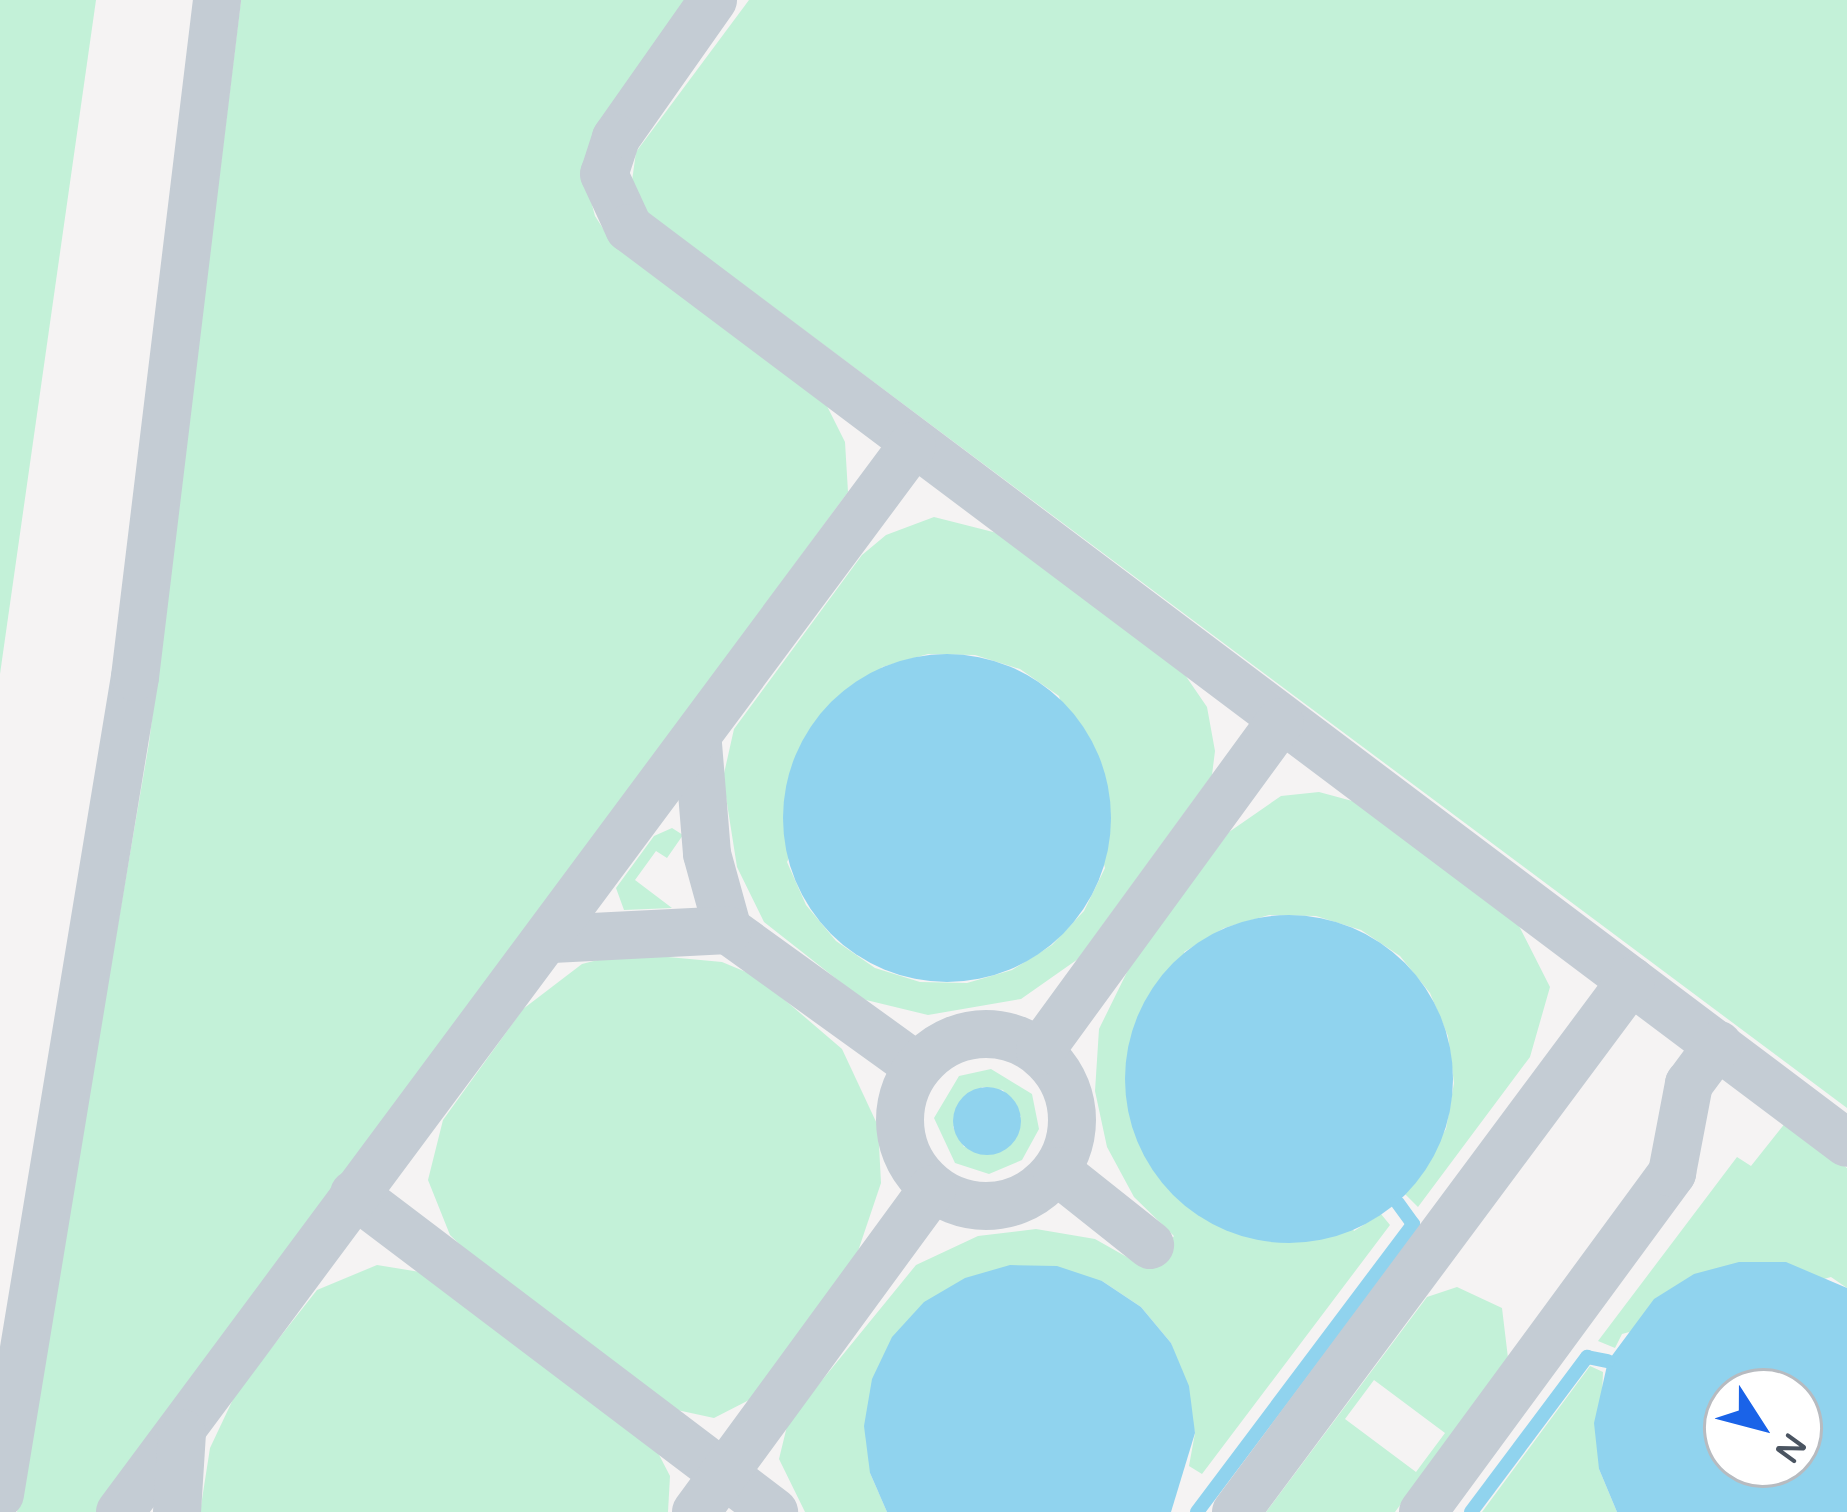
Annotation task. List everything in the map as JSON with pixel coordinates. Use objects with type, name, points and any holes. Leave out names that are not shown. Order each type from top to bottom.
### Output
[{"type":"lane","points":[[0,1493],[135,677],[218,0]]},
{"type":"lane","points":[[713,0],[616,138],[604,174],[629,228],[911,446],[1847,1143]]},
{"type":"lane","points":[[120,1512],[354,1194],[698,744],[911,446]]},
{"type":"lane","points":[[1040,1051],[1280,722]]},
{"type":"lane","points":[[698,744],[706,854],[728,930],[918,1067]]},
{"type":"lane","points":[[552,939],[728,930]]},
{"type":"lane","points":[[1236,1512],[1631,982]]},
{"type":"lane","points":[[965,1036],[1004,1036],[1040,1051],[1070,1094],[1073,1121],[1057,1171],[1037,1190],[984,1207],[932,1189],[902,1142],[899,1114],[918,1067],[965,1036]]},
{"type":"lane","points":[[1423,1512],[1672,1173],[1679,1113],[1718,1045]]},
{"type":"lane","points":[[1057,1171],[1150,1245]]},
{"type":"lane","points":[[711,1493],[932,1189]]},
{"type":"lane","points":[[354,1194],[711,1493],[774,1512]]},
{"type":"lane","points":[[177,1512],[182,1429]]},
{"type":"green space","points":[[0,0],[96,0],[0,674]]},
{"type":"green space","points":[[241,0],[688,0],[588,190],[595,216],[611,241],[826,404],[845,442],[848,492],[97,1512],[17,1512],[149,743]]},
{"type":"green space","points":[[749,0],[1847,0],[1847,1108],[643,210],[632,181],[636,152]]},
{"type":"green space","points":[[934,517],[1001,534],[1181,669],[1207,707],[1215,751],[1212,775],[1078,959],[1021,999],[928,1015],[862,999],[764,922],[737,867],[723,778],[734,729],[862,555],[886,535]],"holes":[[[928,654],[975,655],[1020,669],[1059,696],[1105,868],[1084,911],[1052,945],[1012,970],[967,983],[920,982],[875,968],[836,941],[806,905],[787,862],[882,667]]]},
{"type":"green space","points":[[1319,792],[1356,802],[1518,924],[1550,987],[1530,1057],[1418,1207],[1405,1194],[1446,1129],[1454,1083],[1448,1036],[1430,993],[1400,956],[1361,930],[1316,916],[1269,915],[1224,928],[1184,952],[1354,1231],[1381,1214],[1390,1225],[1202,1474],[1189,1466],[1195,1433],[1171,1343],[1141,1307],[1102,1281],[870,1473],[887,1512],[805,1512],[779,1459],[788,1422],[916,1265],[978,1236],[1036,1229],[1095,1239],[1148,1269],[1174,1236],[1134,1197],[1107,1147],[1095,1091],[1099,1029],[1131,964],[1229,832],[1281,796]]},
{"type":"green space","points":[[672,828],[683,835],[667,858],[656,851],[635,880],[672,908],[624,910],[616,888],[654,836]]},
{"type":"green space","points":[[625,953],[722,962],[758,977],[842,1049],[878,1126],[881,1183],[854,1263],[753,1398],[714,1418],[677,1410],[476,1260],[450,1235],[428,1180],[443,1120],[523,1009],[582,964]]},
{"type":"green space","points":[[991,1069],[1032,1094],[1039,1129],[1022,1160],[989,1174],[955,1163],[934,1118],[959,1076]],"holes":[[[982,1087],[1003,1090],[1021,1117],[964,1147],[953,1127]]]},
{"type":"green space","points":[[1786,1122],[1847,1168],[1847,1288],[1831,1277],[1622,1334],[1615,1348],[1598,1341],[1737,1157],[1751,1166]]},
{"type":"green space","points":[[377,1265],[420,1272],[656,1449],[670,1476],[668,1512],[200,1512],[210,1448],[236,1393],[317,1290]]},
{"type":"green space","points":[[1457,1287],[1502,1308],[1508,1358],[1395,1512],[1266,1512],[1427,1297]],"holes":[[[1374,1380],[1445,1433],[1416,1472],[1345,1419]]]},
{"type":"green space","points":[[1590,1366],[1603,1372],[1599,1469],[1617,1512],[1482,1512]]},
{"type":"water","points":[[947,654],[1010,666],[1063,702],[1099,755],[1111,818],[1099,881],[1063,934],[1010,970],[947,982],[884,970],[831,934],[795,881],[783,818],[795,755],[831,702],[884,666]]},
{"type":"water","points":[[1289,915],[1352,927],[1405,963],[1441,1016],[1453,1079],[1441,1142],[1405,1195],[1352,1231],[1289,1243],[1226,1231],[1173,1195],[1137,1142],[1125,1079],[1137,1016],[1173,963],[1226,927]]},
{"type":"water","points":[[987,1087],[1011,1097],[1021,1121],[1011,1145],[987,1155],[963,1145],[953,1121],[963,1097]]},
{"type":"water","points":[[1739,1262],[1786,1262],[1847,1288],[1847,1512],[1617,1512],[1599,1469],[1594,1423],[1608,1361],[1654,1299],[1694,1274]]},
{"type":"water","points":[[1010,1265],[1057,1266],[1102,1281],[1141,1307],[1171,1343],[1189,1386],[1195,1433],[1171,1512],[887,1512],[870,1473],[864,1426],[872,1379],[892,1337],[924,1302],[965,1278]]},
{"type":"waterway","points":[[1197,1512],[1413,1224],[1398,1203]]},
{"type":"waterway","points":[[1471,1512],[1587,1357],[1608,1361]]}]
